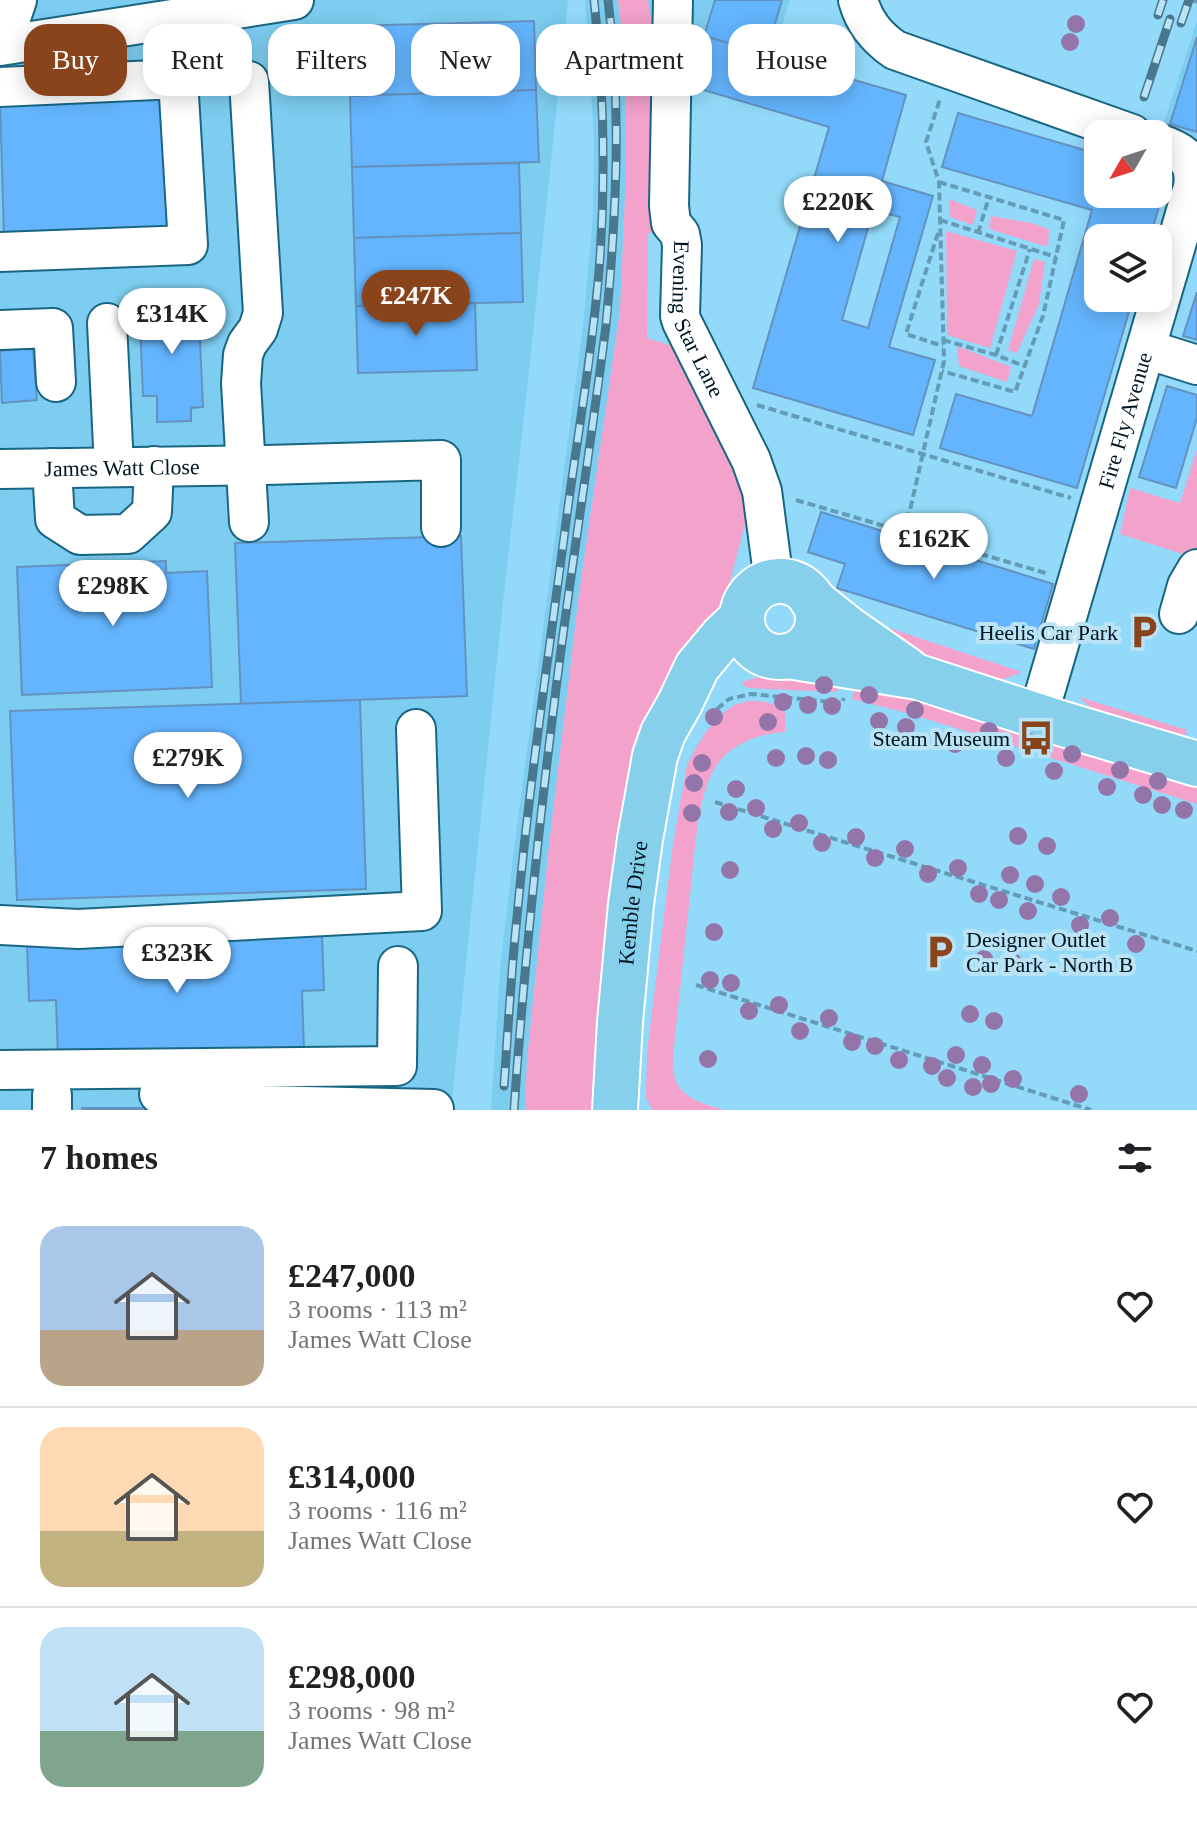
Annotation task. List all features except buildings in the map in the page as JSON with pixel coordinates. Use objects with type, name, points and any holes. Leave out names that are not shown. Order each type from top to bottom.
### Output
[{"type":"main road","points":[[918,677],[793,591],[762,586],[745,603],[743,628],[751,644],[761,652],[918,677],[1197,764]]},
{"type":"main road","points":[[698,707],[739,669],[807,646],[814,636],[818,617],[793,591]]},
{"type":"main road","name":"Kemble Drive","points":[[615,1110],[628,933],[655,756],[663,733],[698,707],[697,667],[742,618]]},
{"type":"street","points":[[17,0],[6,45],[294,0]]},
{"type":"street","points":[[858,0],[864,17],[884,43],[904,55],[1092,120]]},
{"type":"street","name":"Evening Star Lane","points":[[673,15],[669,206],[671,223],[680,234],[682,245],[680,316],[751,460],[793,591]]},
{"type":"street","points":[[0,87],[178,79],[188,245],[0,252]]},
{"type":"street","points":[[249,522],[255,465],[241,383],[243,355],[263,313],[250,96]]},
{"type":"street","name":"Fire Fly Avenue","points":[[1038,716],[1191,197],[1195,166],[1184,155],[1172,149]]},
{"type":"street","points":[[107,323],[114,467]]},
{"type":"street","points":[[0,330],[53,328],[56,382]]},
{"type":"street","points":[[1146,349],[1197,365]]},
{"type":"street","name":"James Watt Close","points":[[0,469],[441,460],[441,527]]},
{"type":"street","points":[[52,468],[55,519],[80,535],[128,534],[152,512],[154,466]]},
{"type":"street","points":[[1190,613],[1187,586],[1197,569]]},
{"type":"street","points":[[0,925],[78,929],[422,911],[416,729]]},
{"type":"street","points":[[0,1070],[397,1066],[398,966]]},
{"type":"street","points":[[0,1096],[52,1102],[204,1093],[262,1105],[434,1109]]},
{"type":"path","points":[[905,532],[944,361],[939,182],[926,142],[950,71]]},
{"type":"path","points":[[939,182],[1064,220],[1043,316],[1015,392],[941,371]]},
{"type":"path","points":[[978,233],[989,197]]},
{"type":"path","points":[[940,220],[1056,257]]},
{"type":"path","points":[[940,227],[906,334],[996,355],[1024,366]]},
{"type":"path","points":[[996,355],[1030,249]]},
{"type":"path","points":[[756,404],[1100,506]]},
{"type":"path","points":[[762,491],[1078,582]]},
{"type":"path","points":[[698,707],[751,694],[842,703],[852,666]]},
{"type":"path","points":[[715,802],[1197,951]]},
{"type":"path","points":[[696,985],[1091,1110]]},
{"type":"shaded area","points":[[0,0],[568,0],[565,24],[536,24],[536,96],[558,96],[451,1110],[0,1110]]},
{"type":"shaded area","points":[[585,0],[618,0],[621,24],[587,24]]},
{"type":"shaded area","points":[[618,0],[648,0],[652,24],[621,24]]},
{"type":"shaded area","points":[[648,0],[790,0],[783,24],[728,24],[728,48],[712,45],[712,24],[652,24]]},
{"type":"shaded area","points":[[1197,21],[1197,139],[1172,131],[1172,120],[1165,120]]},
{"type":"shaded area","points":[[591,96],[625,96],[626,172],[620,310],[579,594],[549,845],[527,1060],[525,1110],[491,1110],[500,969],[514,849],[583,326],[593,215]]},
{"type":"shaded area","points":[[625,96],[653,96],[656,233],[648,233],[647,338],[679,348],[750,492],[728,589],[718,613],[700,642],[664,684],[637,744],[594,1110],[525,1110],[527,1060],[549,845],[579,594],[620,310],[626,172]]},
{"type":"shaded area","points":[[949,199],[977,210],[973,225],[950,217]]},
{"type":"shaded area","points":[[991,216],[1049,229],[1048,247],[989,229]]},
{"type":"shaded area","points":[[946,231],[1017,251],[990,348],[947,335]]},
{"type":"shaded area","points":[[1034,259],[1045,262],[1039,304],[1017,353],[1008,350]]},
{"type":"shaded area","points":[[957,346],[1011,367],[1007,382],[959,366]]},
{"type":"shaded area","points":[[1197,449],[1195,558],[1120,534],[1130,488],[1180,503]]},
{"type":"shaded area","points":[[877,624],[1022,672],[999,681],[920,655]]},
{"type":"shaded area","points":[[796,674],[844,679],[835,692],[748,688],[742,682],[766,675]]},
{"type":"shaded area","points":[[857,682],[1038,736],[1033,752],[852,699]]},
{"type":"shaded area","points":[[1079,697],[1187,730],[1184,740],[1096,713]]},
{"type":"shaded area","points":[[748,701],[768,702],[781,709],[785,713],[785,732],[754,738],[735,747],[713,771],[703,796],[673,1056],[673,1073],[681,1090],[694,1099],[725,1110],[652,1110],[646,1097],[647,1052],[673,844],[687,765],[708,729],[723,713],[734,705]]},
{"type":"shaded area","points":[[1050,739],[1197,783],[1197,804],[1045,756]]},
{"type":"railway","points":[[504,1086],[527,818],[599,271],[603,136],[594,0]]},
{"type":"railway","points":[[514,1110],[544,788],[610,284],[616,122],[608,0]]},
{"type":"railway","points":[[1158,15],[1163,0]]},
{"type":"railway","points":[[1181,23],[1189,0]]},
{"type":"railway","points":[[1144,97],[1170,19]]},
{"type":"place","name":"Heelis Car Park","points":[[1144,632]]},
{"type":"place","name":"Steam Museum","points":[[1036,738]]},
{"type":"place","name":"Designer Outlet Car Park - North B","points":[[940,952]]}]
